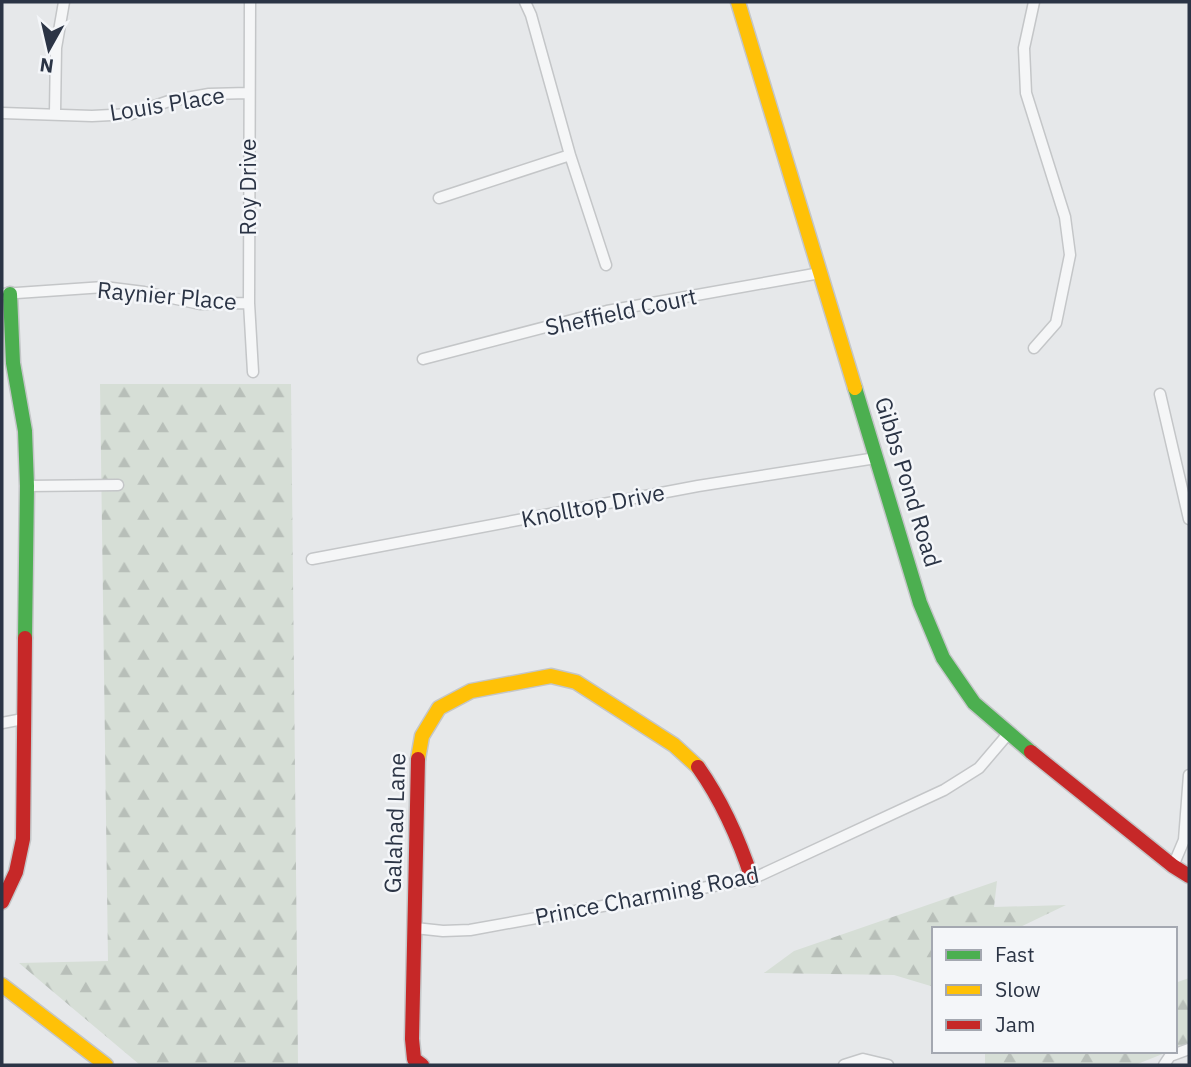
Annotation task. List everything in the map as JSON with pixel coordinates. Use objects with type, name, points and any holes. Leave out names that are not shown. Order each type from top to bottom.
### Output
[{"type":"street","points":[[55,113],[56,48],[64,2]]},
{"type":"street","name":"Roy Drive","points":[[250,2],[249,303],[253,372]]},
{"type":"street","points":[[525,2],[606,265]]},
{"type":"street","name":"Gibbs Pond Road","points":[[738,2],[920,603],[943,657],[953,676],[974,703],[1008,734],[1189,876]]},
{"type":"street","points":[[1034,2],[1024,48],[1026,93],[1065,217],[1070,255],[1056,323],[1034,348]]},
{"type":"street","name":"Louis Place","points":[[2,113],[92,116],[131,114],[169,101],[209,94],[248,93]]},
{"type":"street","points":[[439,198],[570,155]]},
{"type":"street","name":"Sheffield Court","points":[[423,359],[607,311],[820,273]]},
{"type":"street","name":"Raynier Place","points":[[6,294],[104,287],[200,304],[249,303]]},
{"type":"street","points":[[2,902],[20,863],[23,839],[27,485],[25,431],[13,363],[6,294]]},
{"type":"street","points":[[1160,394],[1189,519]]},
{"type":"street","name":"Knolltop Drive","points":[[312,559],[698,486],[876,458]]},
{"type":"street","points":[[27,485],[118,485]]},
{"type":"street","name":"Galahad Lane","points":[[422,1065],[414,1059],[412,1039],[417,764],[422,736],[439,708],[471,691],[551,676],[576,682],[674,745],[698,767],[716,792],[752,879]]},
{"type":"street","points":[[2,723],[23,719]]},
{"type":"street","name":"Prince Charming Road","points":[[415,928],[470,930],[752,879],[944,790],[979,768],[1008,734]]},
{"type":"street","points":[[1173,866],[1184,840],[1189,775]]},
{"type":"street","points":[[2,985],[106,1065]]},
{"type":"street","points":[[1164,1065],[1170,1056],[1189,1049]]},
{"type":"street","points":[[844,1065],[863,1059],[888,1065]]},
{"type":"green space","points":[[100,384],[291,384],[298,1065],[140,1065],[19,963],[108,961]]},
{"type":"green space","points":[[997,881],[994,907],[1066,905],[1020,927],[932,927],[932,986],[894,975],[764,973],[794,951]]},
{"type":"green space","points":[[1189,978],[1189,1044],[1177,1048],[1177,982]]},
{"type":"green space","points":[[985,1053],[1165,1053],[1135,1065],[985,1065]]},
{"type":"traffic: fast","points":[[10,294],[13,363],[25,431],[25,638]]},
{"type":"traffic: fast","points":[[855,388],[920,603],[943,658],[974,703],[1031,752]]},
{"type":"traffic: slow","points":[[738,2],[855,388]]},
{"type":"traffic: slow","points":[[418,759],[422,736],[439,708],[471,691],[551,676],[576,682],[674,745],[698,767]]},
{"type":"traffic: slow","points":[[2,985],[106,1065]]},
{"type":"traffic: jam","points":[[2,902],[16,872],[23,839],[25,638]]},
{"type":"traffic: jam","points":[[1031,752],[1189,876]]},
{"type":"traffic: jam","points":[[418,759],[412,1039],[414,1059],[422,1065]]},
{"type":"traffic: jam","points":[[698,767],[729,821],[752,879]]}]
